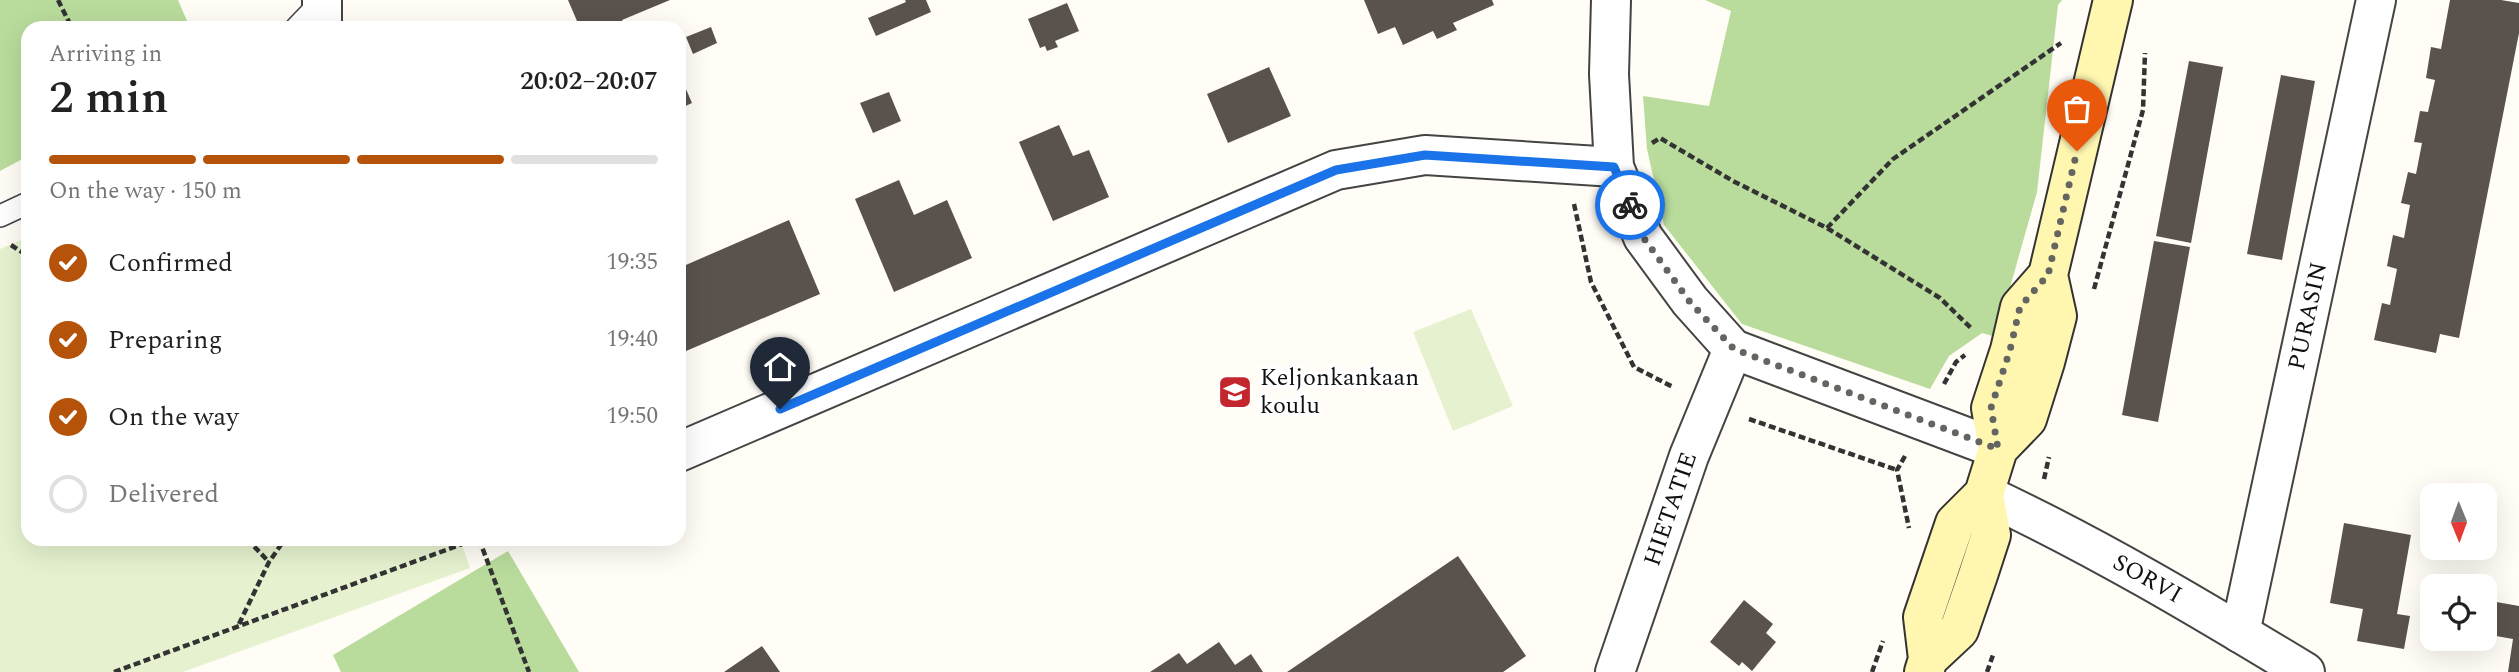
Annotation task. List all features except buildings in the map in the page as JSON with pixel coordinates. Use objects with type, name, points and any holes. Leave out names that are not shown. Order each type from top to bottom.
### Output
[{"type":"main road","points":[[1926,666],[1959,630],[1991,535],[1984,494],[1998,449],[1991,408],[2010,350],[2020,307],[2048,275],[2110,14]]},
{"type":"street","points":[[1611,0],[1609,74],[1614,167],[1643,237],[1690,302],[1734,349],[1998,449]]},
{"type":"street","name":"PURASIN","points":[[2240,633],[2376,0]]},
{"type":"street","points":[[686,449],[1336,170],[1425,155],[1614,167]]},
{"type":"street","name":"HIETATIE","points":[[1615,672],[1689,456],[1734,349]]},
{"type":"street","name":"SORVI","points":[[1984,494],[2035,517],[2305,672]]},
{"type":"lane","points":[[0,216],[21,206]]},
{"type":"path","points":[[58,0],[68,21]]},
{"type":"path","points":[[1828,228],[1893,159],[2071,35],[2110,14]]},
{"type":"path","points":[[1614,167],[1660,138],[1734,181],[1828,228],[1940,298],[1976,333]]},
{"type":"path","points":[[254,546],[269,562]]},
{"type":"path","points":[[239,625],[269,562],[280,546]]},
{"type":"path","points":[[114,672],[459,546]]},
{"type":"path","points":[[481,546],[529,672]]},
{"type":"green space","points":[[0,0],[178,0],[187,21],[21,21],[21,160],[0,171]]},
{"type":"green space","points":[[1705,0],[2062,0],[2058,5],[2037,192],[1996,337],[1982,333],[1949,356],[1930,389],[1742,324],[1664,225],[1647,149],[1643,96],[1709,106],[1731,11]]},
{"type":"green space","points":[[21,240],[21,546],[462,546],[470,568],[183,672],[0,672],[0,249]]},
{"type":"green space","points":[[1471,309],[1513,406],[1453,431],[1413,332]]},
{"type":"green space","points":[[508,551],[579,672],[341,672],[333,655]]},
{"type":"way so far","points":[[1630,205],[1643,237],[1690,302],[1734,349],[1998,449],[1991,408],[2010,350],[2020,307],[2048,275],[2077,151]]},
{"type":"place","name":"Keljonkankaan koulu","points":[[1235,392]]},
{"type":"route","points":[[780,409],[1336,170],[1425,155],[1614,167],[1630,205]]}]
